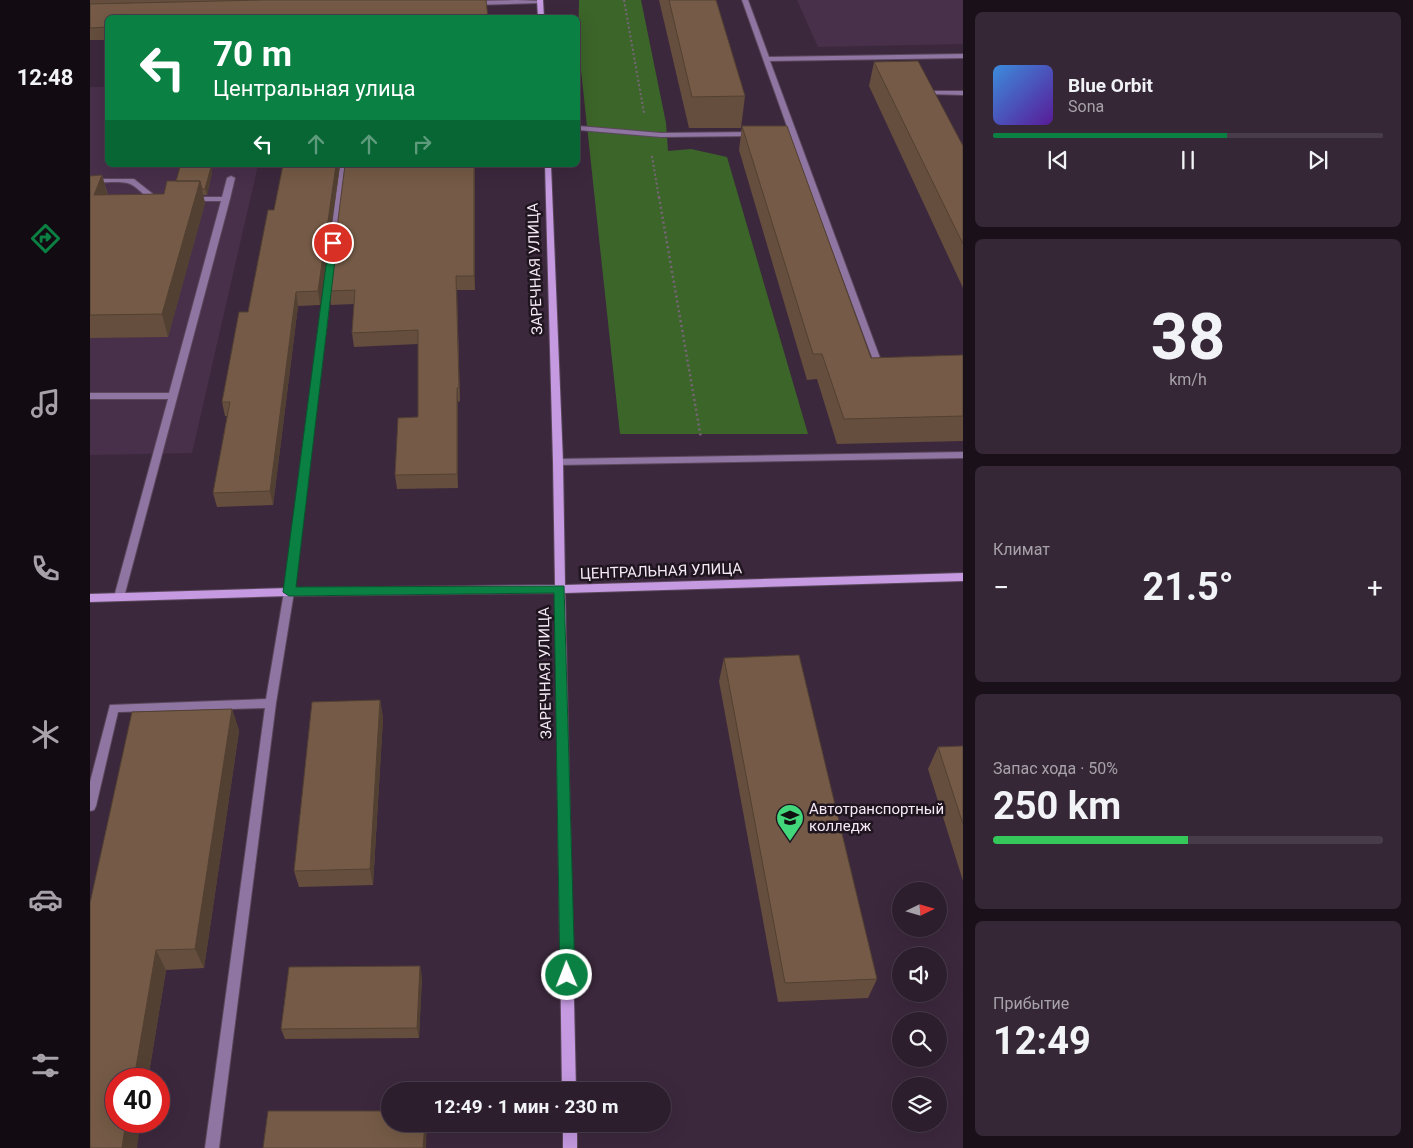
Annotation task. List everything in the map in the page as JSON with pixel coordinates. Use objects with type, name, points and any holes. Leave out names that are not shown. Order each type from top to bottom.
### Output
[{"type":"street","points":[[471,3],[540,0],[541,15]]},
{"type":"street","points":[[745,0],[880,368],[889,368]]},
{"type":"street","points":[[766,59],[913,60],[963,56]]},
{"type":"street","points":[[926,84],[935,100]]},
{"type":"street","points":[[931,93],[963,93]]},
{"type":"street","points":[[580,128],[648,134],[794,134]]},
{"type":"street","points":[[212,1148],[272,703],[289,592],[343,167]]},
{"type":"street","name":"ЗАРЕЧНАЯ УЛИЦА","points":[[548,167],[558,462],[569,1082]]},
{"type":"street","points":[[119,597],[231,178]]},
{"type":"street","points":[[90,181],[131,181],[156,200],[166,200]]},
{"type":"street","points":[[186,199],[226,199]]},
{"type":"street","points":[[90,396],[173,396]]},
{"type":"street","points":[[558,462],[963,455]]},
{"type":"street","name":"ЦЕНТРАЛЬНАЯ УЛИЦА","points":[[90,598],[289,592],[560,589],[963,576]]},
{"type":"street","points":[[90,806],[114,708],[272,703]]},
{"type":"street","points":[[570,1132],[570,1148]]},
{"type":"path","points":[[624,0],[705,459]]},
{"type":"shaded area","points":[[797,0],[963,0],[963,44],[818,47]]},
{"type":"shaded area","points":[[90,87],[105,87],[105,167],[258,167],[192,453],[90,455]]},
{"type":"green space","points":[[579,0],[641,0],[666,123],[668,151],[691,149],[727,157],[808,434],[620,434],[580,61]]},
{"type":"building","points":[[262,0],[486,0],[488,15],[105,15],[105,27],[90,28],[90,4]]},
{"type":"building","points":[[669,0],[716,0],[745,96],[692,97]]},
{"type":"building","points":[[918,61],[963,146],[963,244],[874,62]]},
{"type":"building","points":[[742,126],[787,126],[871,358],[963,355],[963,416],[844,419],[822,354],[813,354]]},
{"type":"building","points":[[180,167],[211,167],[205,189],[202,189],[200,181],[176,181]]},
{"type":"building","points":[[283,167],[336,167],[318,291],[296,292],[270,491],[213,493],[230,402],[222,402],[239,312],[248,312],[268,210],[274,210]]},
{"type":"building","points":[[345,167],[474,167],[474,276],[456,276],[459,387],[457,388],[457,474],[395,475],[398,418],[418,417],[418,330],[352,333],[355,290],[329,291]]},
{"type":"building","points":[[102,175],[94,195],[164,194],[167,181],[200,181],[162,314],[90,315],[90,176]]},
{"type":"building","name":"Автотранспортный колледж","points":[[799,655],[877,979],[785,983],[724,658]]},
{"type":"building","points":[[380,700],[370,869],[294,871],[312,702]]},
{"type":"building","points":[[232,709],[195,949],[156,950],[136,1068],[105,1068],[105,1133],[124,1133],[122,1148],[90,1148],[90,903],[132,712]]},
{"type":"building","points":[[963,746],[963,824],[938,747]]},
{"type":"building","points":[[420,966],[417,1028],[281,1029],[289,967]]},
{"type":"building","points":[[268,1111],[381,1111],[381,1132],[424,1132],[423,1148],[263,1148]]},
{"type":"place","name":"Автотранспортный колледж","points":[[790,842]]},
{"type":"route","points":[[333,243],[289,592],[560,589],[567,975]]}]
